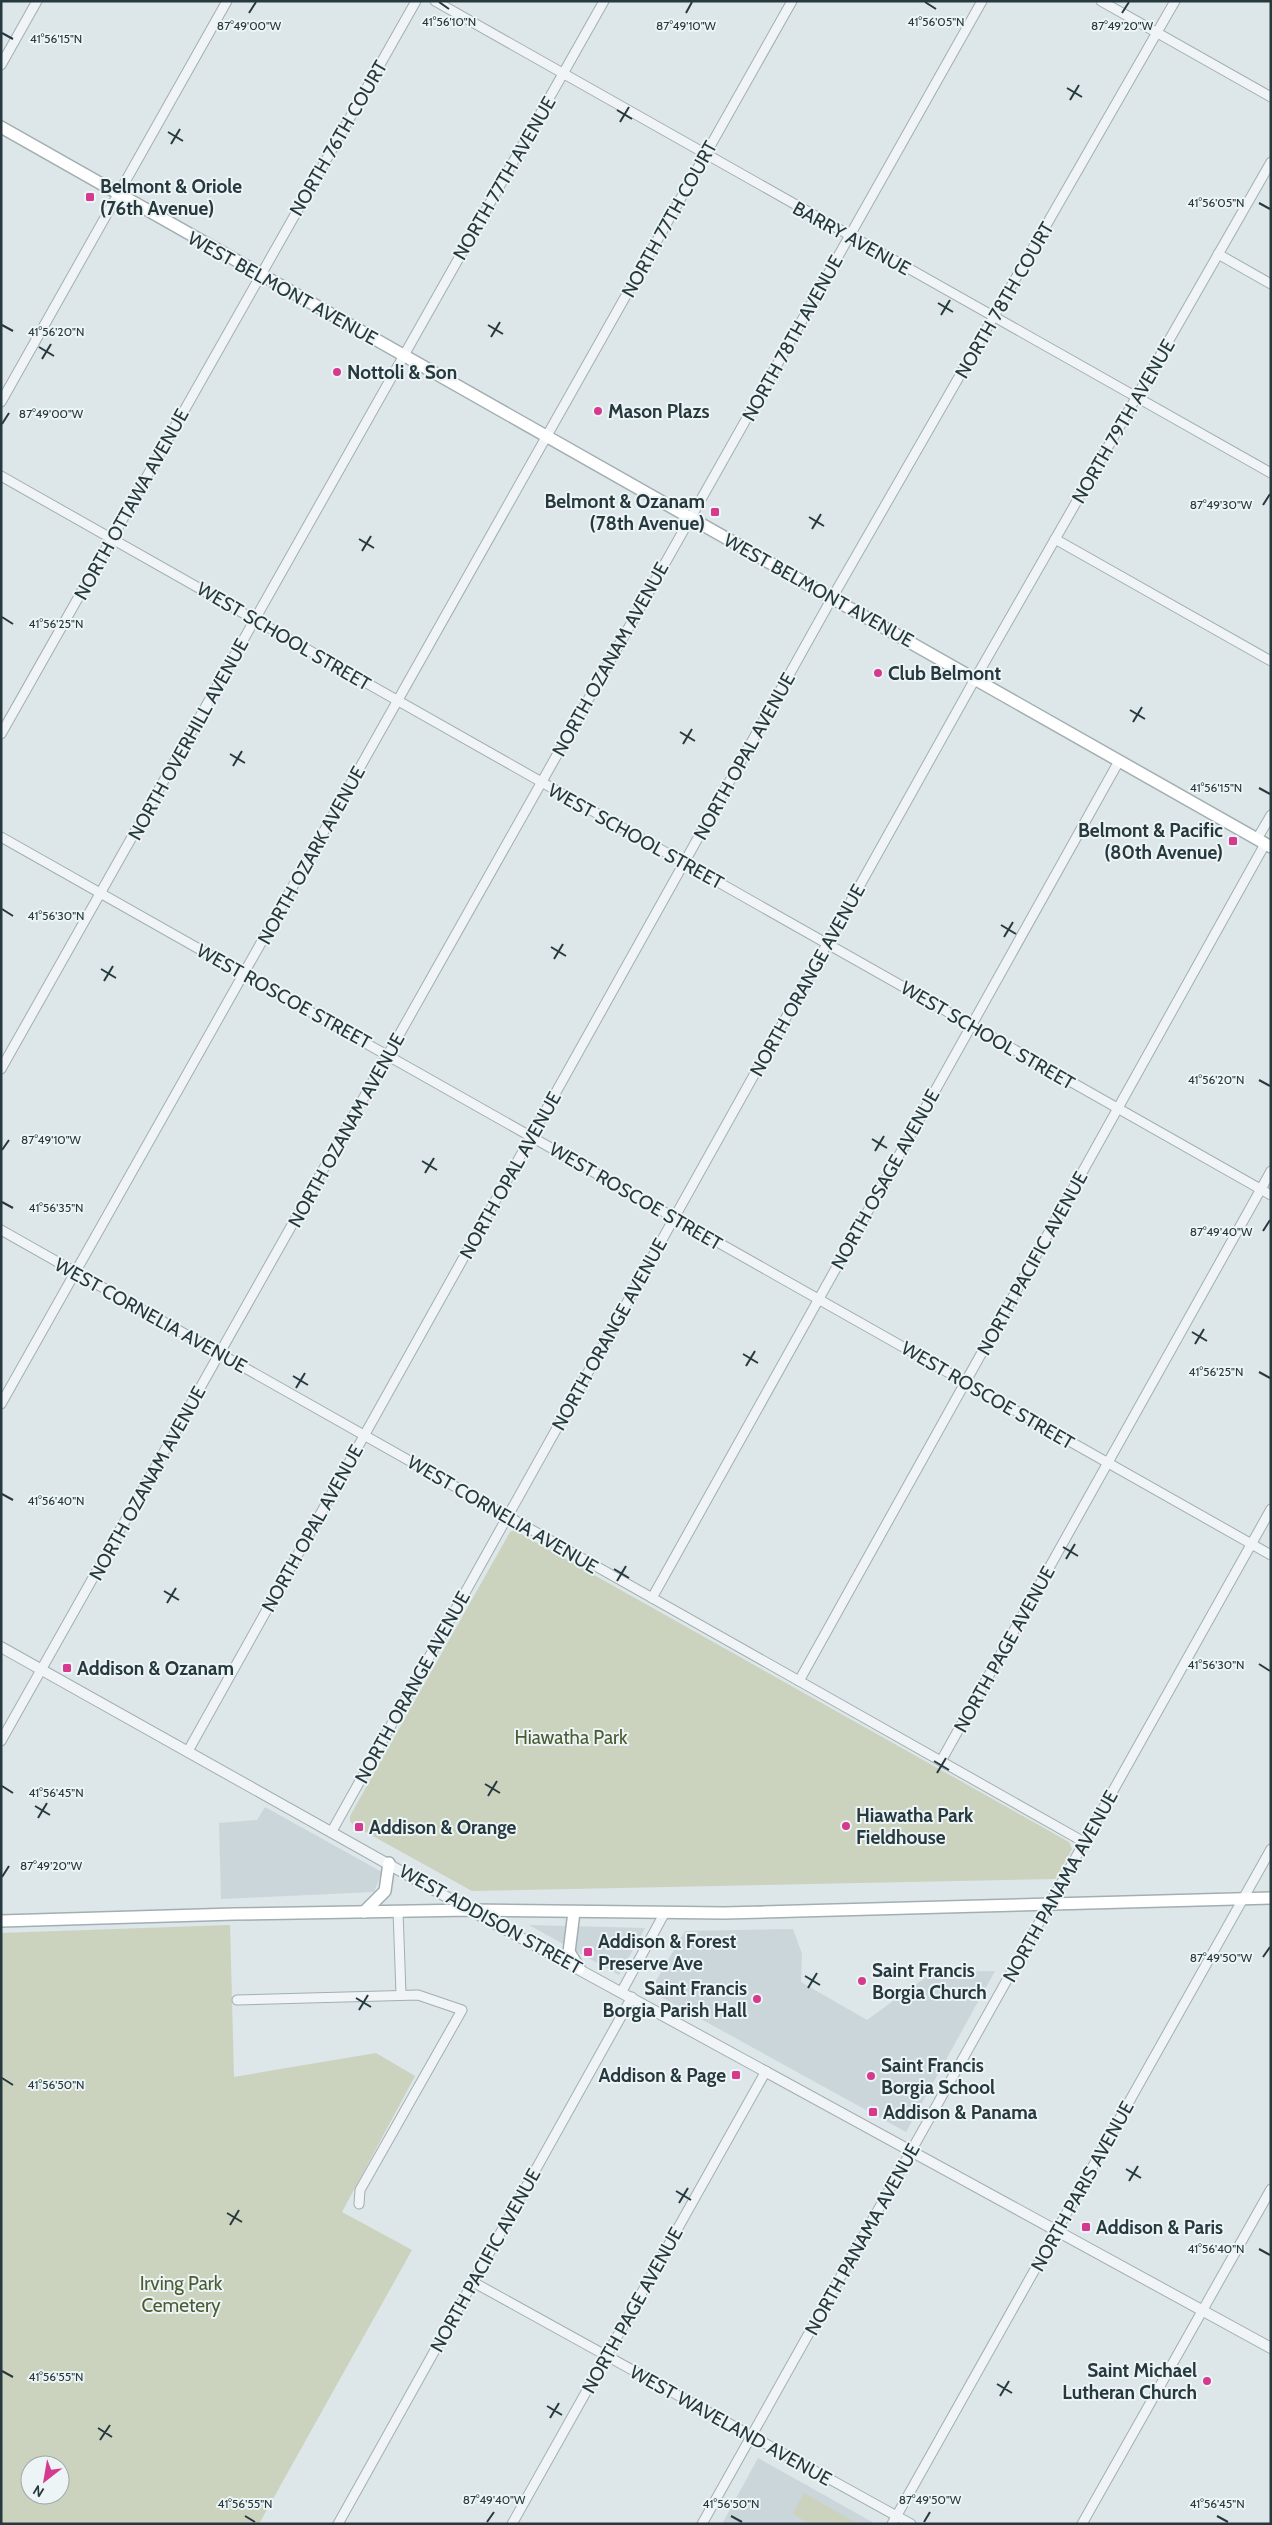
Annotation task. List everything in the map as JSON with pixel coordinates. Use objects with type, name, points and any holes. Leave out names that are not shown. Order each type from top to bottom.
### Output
[{"type":"main road","name":"WEST BELMONT AVENUE","points":[[1,127],[1264,843]]},
{"type":"main road","points":[[364,1912],[385,1891],[389,1863]]},
{"type":"main road","points":[[1,1921],[470,1910],[664,1914],[1271,1898]]},
{"type":"main road","points":[[574,1912],[569,1952],[579,1968]]},
{"type":"street","points":[[1,65],[37,1]]},
{"type":"street","points":[[1,402],[227,1]]},
{"type":"street","name":"NORTH 76TH COURT","points":[[260,275],[416,1]]},
{"type":"street","name":"BARRY AVENUE","points":[[435,1],[704,155],[1271,473]]},
{"type":"street","name":"NORTH 77TH AVENUE","points":[[403,355],[604,1]]},
{"type":"street","name":"NORTH 77TH COURT","points":[[547,437],[792,1]]},
{"type":"street","name":"NORTH 78TH AVENUE","points":[[690,518],[982,1]]},
{"type":"street","points":[[1101,1],[1271,97]]},
{"type":"street","name":"NORTH 78TH COURT","points":[[832,598],[1175,1]]},
{"type":"street","name":"NORTH 79TH AVENUE","points":[[975,679],[1271,162]]},
{"type":"street","points":[[1218,254],[1271,284]]},
{"type":"street","name":"NORTH OTTAWA AVENUE","points":[[1,734],[260,275]]},
{"type":"street","name":"NORTH OVERHILL AVENUE","points":[[1,1069],[403,355]]},
{"type":"street","name":"NORTH OZARK AVENUE","points":[[1,1404],[547,437]]},
{"type":"street","name":"WEST SCHOOL STREET","points":[[1,476],[1271,1195]]},
{"type":"street","name":"NORTH OZANAM AVENUE","points":[[1,1741],[43,1670],[690,518]]},
{"type":"street","points":[[1055,539],[1271,660]]},
{"type":"street","name":"NORTH OPAL AVENUE","points":[[188,1751],[832,598]]},
{"type":"street","name":"NORTH ORANGE AVENUE","points":[[332,1831],[975,679]]},
{"type":"street","name":"NORTH OSAGE AVENUE","points":[[652,1598],[1119,761]]},
{"type":"street","name":"NORTH PACIFIC AVENUE","points":[[799,1681],[1264,843],[1271,815]]},
{"type":"street","name":"WEST ROSCOE STREET","points":[[1,837],[1271,1555]]},
{"type":"street","name":"NORTH PAGE AVENUE","points":[[941,1761],[1271,1170]]},
{"type":"street","name":"WEST CORNELIA AVENUE","points":[[1,1230],[1084,1842]]},
{"type":"street","name":"NORTH PANAMA AVENUE","points":[[702,2524],[1271,1510]]},
{"type":"street","name":"WEST ADDISON STREET","points":[[1,1646],[470,1910],[1271,2348]]},
{"type":"street","name":"NORTH PARIS AVENUE","points":[[894,2520],[1271,1849]]},
{"type":"street","points":[[398,1912],[401,1994]]},
{"type":"street","points":[[622,1992],[664,1914]]},
{"type":"street","points":[[237,2000],[401,1994],[418,1995],[462,2010],[360,2190],[359,2204]]},
{"type":"street","name":"NORTH PACIFIC AVENUE","points":[[338,2524],[632,1997]]},
{"type":"street","name":"NORTH PAGE AVENUE","points":[[512,2524],[766,2071]]},
{"type":"street","points":[[1082,2524],[1271,2189]]},
{"type":"street","name":"WEST WAVELAND AVENUE","points":[[473,2282],[751,2436],[894,2520],[910,2524]]},
{"type":"shaded area","points":[[265,1807],[382,1872],[374,1892],[221,1899],[219,1823],[257,1820]]},
{"type":"shaded area","points":[[529,1925],[645,1928],[619,1975]]},
{"type":"shaded area","name":"Saint Francis Borgia School","points":[[793,1929],[802,1954],[801,1982],[867,2020],[933,1972],[995,1971],[906,2132],[650,1991],[685,1931]]},
{"type":"shaded area","points":[[758,2458],[874,2523],[722,2524]]},
{"type":"green space","name":"Hiawatha Park","points":[[514,1530],[1069,1842],[1072,1849],[1055,1879],[472,1891],[353,1825],[350,1821],[350,1816],[510,1532]]},
{"type":"green space","name":"Irving Park Cemetery","points":[[230,1925],[234,2077],[376,2053],[415,2076],[342,2212],[412,2250],[259,2524],[1,2524],[1,1933]]},
{"type":"green space","points":[[804,2493],[858,2524],[810,2524],[793,2514]]},
{"type":"place","name":"Belmont & Oriole (76th Avenue)","points":[[90,197]]},
{"type":"place","name":"Nottoli & Son","points":[[337,372]]},
{"type":"place","name":"Mason Plazs","points":[[598,411]]},
{"type":"place","name":"Belmont & Ozanam (78th Avenue)","points":[[715,512]]},
{"type":"place","name":"Club Belmont","points":[[878,673]]},
{"type":"place","name":"Belmont & Pacific (80th Avenue)","points":[[1233,841]]},
{"type":"place","name":"Addison & Ozanam","points":[[67,1668]]},
{"type":"place","name":"Hiawatha Park Fieldhouse","points":[[846,1826]]},
{"type":"place","name":"Addison & Orange","points":[[359,1827]]},
{"type":"place","name":"Addison & Forest Preserve Ave","points":[[588,1952]]},
{"type":"place","name":"Saint Francis Borgia Church","points":[[862,1981]]},
{"type":"place","name":"Saint Francis Borgia Parish Hall","points":[[757,1999]]},
{"type":"place","name":"Addison & Page","points":[[736,2075]]},
{"type":"place","name":"Saint Francis Borgia School","points":[[871,2076]]},
{"type":"place","name":"Addison & Panama","points":[[873,2112]]},
{"type":"place","name":"Addison & Paris","points":[[1086,2227]]},
{"type":"place","name":"Saint Michael Lutheran Church","points":[[1207,2381]]}]
